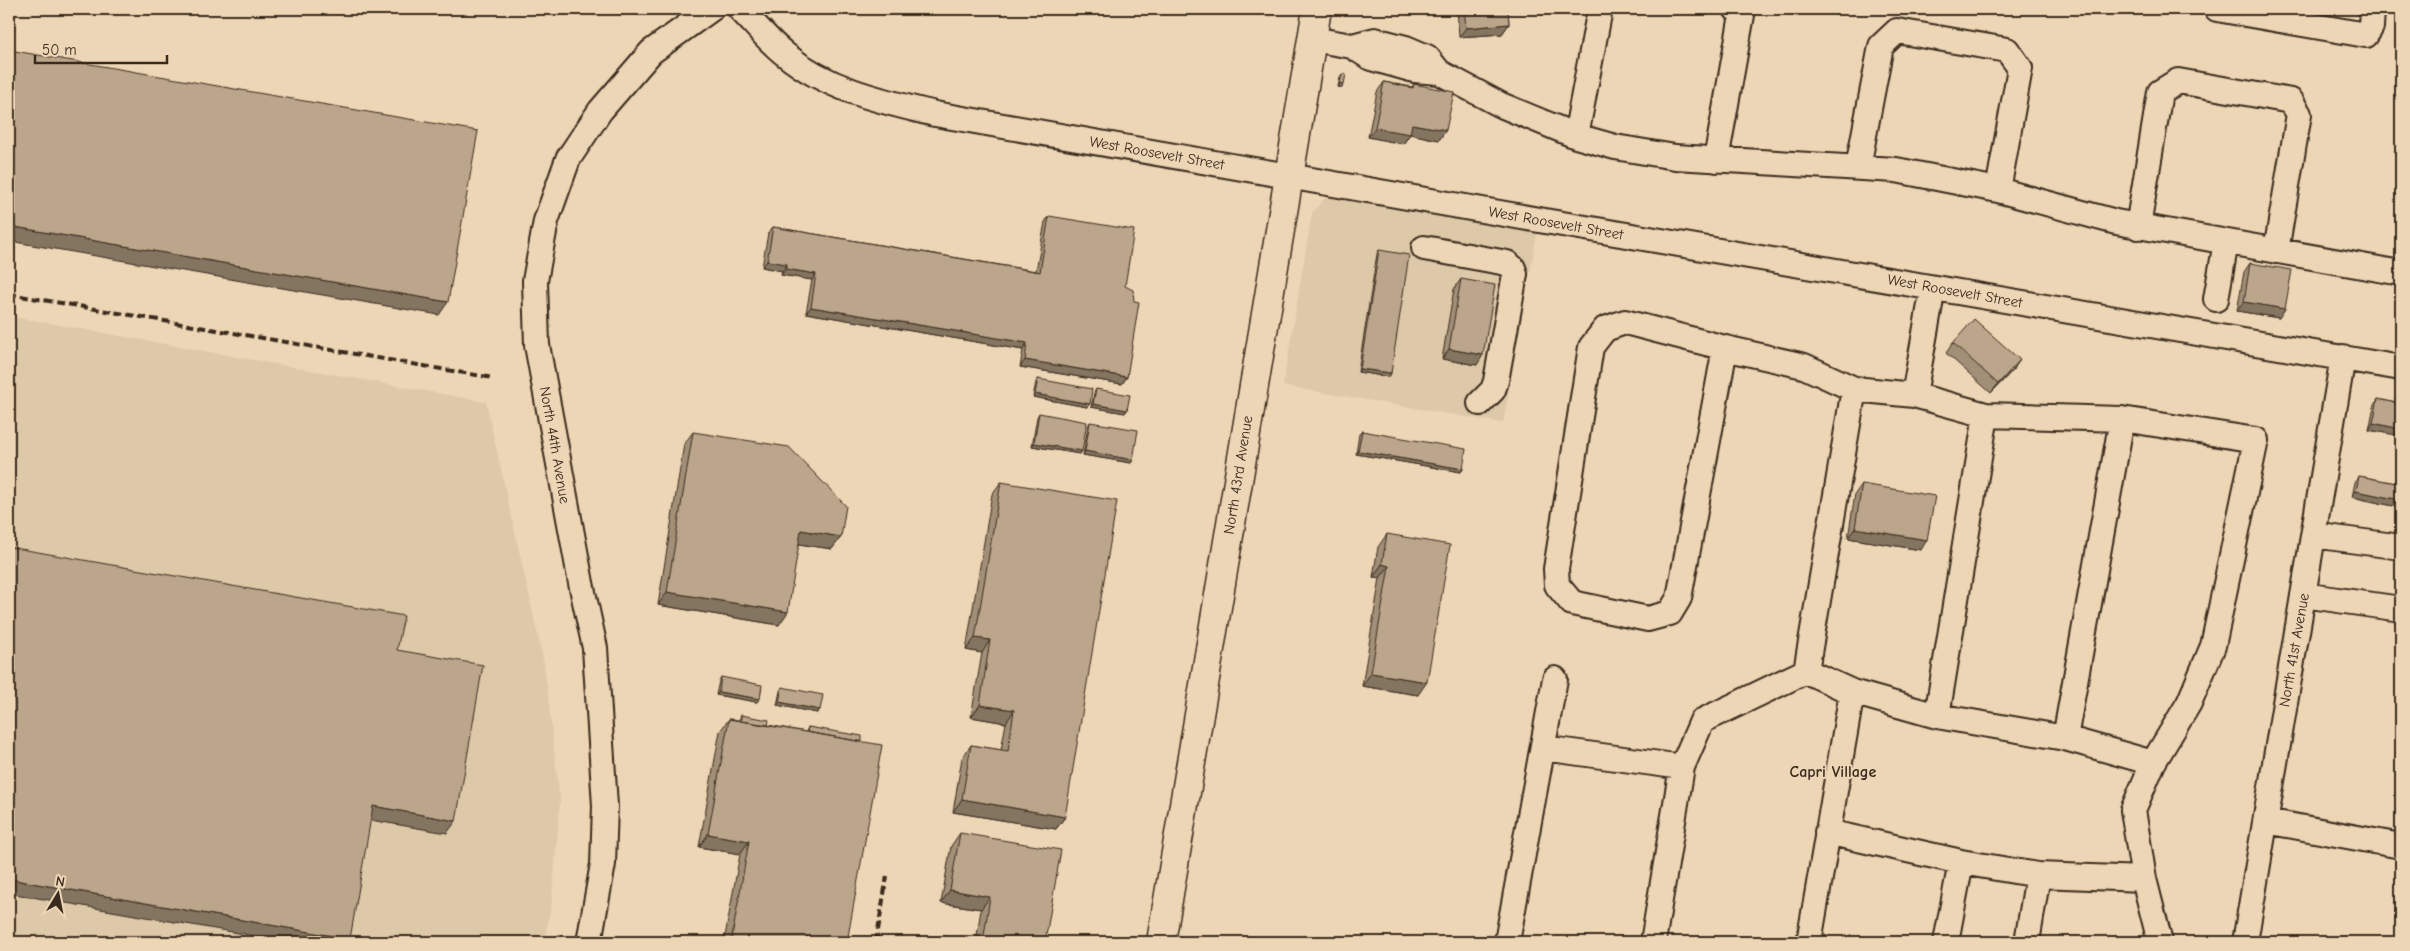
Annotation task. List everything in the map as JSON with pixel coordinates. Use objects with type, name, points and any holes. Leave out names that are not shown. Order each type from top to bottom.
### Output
[{"type":"main road","name":"North 43rd Avenue","points":[[1161,942],[1317,9]]},
{"type":"street","name":"North 44th Avenue","points":[[589,942],[603,864],[605,806],[595,648],[581,583],[537,345],[535,281],[546,221],[568,159],[600,111],[651,52],[711,9]]},
{"type":"street","name":"West Roosevelt Street","points":[[740,9],[786,55],[819,77],[861,96],[935,114],[2401,368]]},
{"type":"street","points":[[1576,136],[1600,9]]},
{"type":"street","points":[[1716,160],[1742,15],[1736,9]]},
{"type":"street","points":[[2218,9],[2366,35],[2371,27],[2372,9]]},
{"type":"street","points":[[1858,167],[1881,46],[1897,31],[2006,50],[2020,68],[1998,190]]},
{"type":"street","points":[[1312,39],[1352,46],[1375,40],[1406,48],[1427,57],[1439,72],[1501,105],[1576,136],[1615,147],[1675,158],[1896,170],[1998,190],[2032,201],[2138,227],[2401,273]]},
{"type":"street","points":[[2138,227],[2160,92],[2178,81],[2187,82],[2291,101],[2299,114],[2276,251]]},
{"type":"street","points":[[2216,299],[2226,242]]},
{"type":"street","points":[[1424,248],[1508,263],[1513,268],[1515,274],[1496,381],[1493,390],[1480,403]]},
{"type":"street","points":[[1914,395],[1933,288]]},
{"type":"street","points":[[1725,348],[1679,598],[1670,613],[1648,619],[1572,603],[1557,585],[1556,569],[1591,347],[1605,330],[1625,322],[1804,366],[1854,389],[1914,395],[1986,415],[2122,419],[2256,440],[2213,646],[2189,703],[2152,763],[2134,810],[2144,879],[2160,942]]},
{"type":"street","name":"North 41st Avenue","points":[[2245,942],[2343,357]]},
{"type":"street","points":[[1806,671],[1854,389]]},
{"type":"street","points":[[1937,716],[1986,415]]},
{"type":"street","points":[[2064,738],[2122,419]]},
{"type":"street","points":[[2314,535],[2401,547]]},
{"type":"street","points":[[2304,595],[2401,609]]},
{"type":"street","points":[[1806,671],[1852,692],[1937,716],[2064,738],[2152,763]]},
{"type":"street","points":[[1653,942],[1682,767],[1702,721],[1806,671]]},
{"type":"street","points":[[1507,942],[1555,679]]},
{"type":"street","points":[[1809,942],[1852,692]]},
{"type":"street","points":[[1543,748],[1682,767]]},
{"type":"street","points":[[2266,821],[2401,846]]},
{"type":"street","points":[[1827,832],[1961,862],[2038,875],[2144,879]]},
{"type":"street","points":[[1946,942],[1961,862]]},
{"type":"street","points":[[2027,942],[2038,875]]},
{"type":"shaded area","points":[[1333,197],[1537,234],[1503,423],[1283,386],[1312,213],[1324,199]]},
{"type":"shaded area","points":[[9,316],[486,402],[544,663],[560,801],[552,900],[544,942],[9,942]]},
{"type":"building","points":[[1464,9],[1508,9],[1509,24],[1466,28]]},
{"type":"building","points":[[9,50],[478,131],[448,302],[9,226]]},
{"type":"building","points":[[1342,74],[1346,74],[1344,84],[1340,83]]},
{"type":"building","points":[[1384,82],[1413,88],[1414,84],[1454,92],[1446,130],[1412,124],[1410,134],[1375,128]]},
{"type":"building","points":[[1049,216],[1134,230],[1125,286],[1133,290],[1134,301],[1139,302],[1127,377],[1025,360],[1027,343],[811,307],[816,274],[786,269],[787,264],[767,261],[773,227],[1040,272]]},
{"type":"building","points":[[1379,250],[1409,255],[1391,373],[1360,369]]},
{"type":"building","points":[[2250,263],[2292,270],[2285,309],[2244,302]]},
{"type":"building","points":[[1461,279],[1495,285],[1483,355],[1449,349]]},
{"type":"building","points":[[1974,319],[2020,360],[1998,384],[1953,343]]},
{"type":"building","points":[[1038,379],[1092,389],[1090,404],[1035,394]]},
{"type":"building","points":[[1096,389],[1130,395],[1127,410],[1093,404]]},
{"type":"building","points":[[2378,399],[2401,404],[2401,429],[2373,423]]},
{"type":"building","points":[[1039,413],[1087,422],[1082,451],[1034,443]]},
{"type":"building","points":[[1090,422],[1138,430],[1133,460],[1085,451]]},
{"type":"building","points":[[1362,431],[1466,449],[1463,469],[1358,451]]},
{"type":"building","points":[[693,432],[789,447],[846,506],[841,537],[801,530],[788,612],[667,592]]},
{"type":"building","points":[[2359,476],[2401,484],[2401,500],[2356,491]]},
{"type":"building","points":[[1001,482],[1117,501],[1065,817],[962,799],[971,745],[1008,751],[1014,710],[980,705],[990,640],[975,638]]},
{"type":"building","points":[[1862,484],[1935,496],[1927,540],[1855,528]]},
{"type":"building","points":[[1387,534],[1450,545],[1427,682],[1371,673],[1389,566],[1382,564]]},
{"type":"building","points":[[9,547],[404,616],[397,650],[483,665],[456,821],[373,806],[350,939],[9,879]]},
{"type":"building","points":[[721,677],[762,685],[760,699],[719,692]]},
{"type":"building","points":[[782,687],[823,695],[820,710],[779,702]]},
{"type":"building","points":[[741,715],[769,720],[768,725],[741,721]]},
{"type":"building","points":[[729,719],[882,745],[847,942],[731,942],[749,841],[708,834]]},
{"type":"building","points":[[808,727],[862,736],[862,742],[807,732]]},
{"type":"building","points":[[960,833],[1061,850],[1045,942],[983,942],[990,897],[950,890]]},
{"type":"building","points":[[942,936],[979,942],[941,942]]},
{"type":"railway","points":[[9,294],[493,378]]},
{"type":"railway","points":[[876,942],[887,876]]},
{"type":"district","name":"Capri Village","points":[[1833,772]]}]
